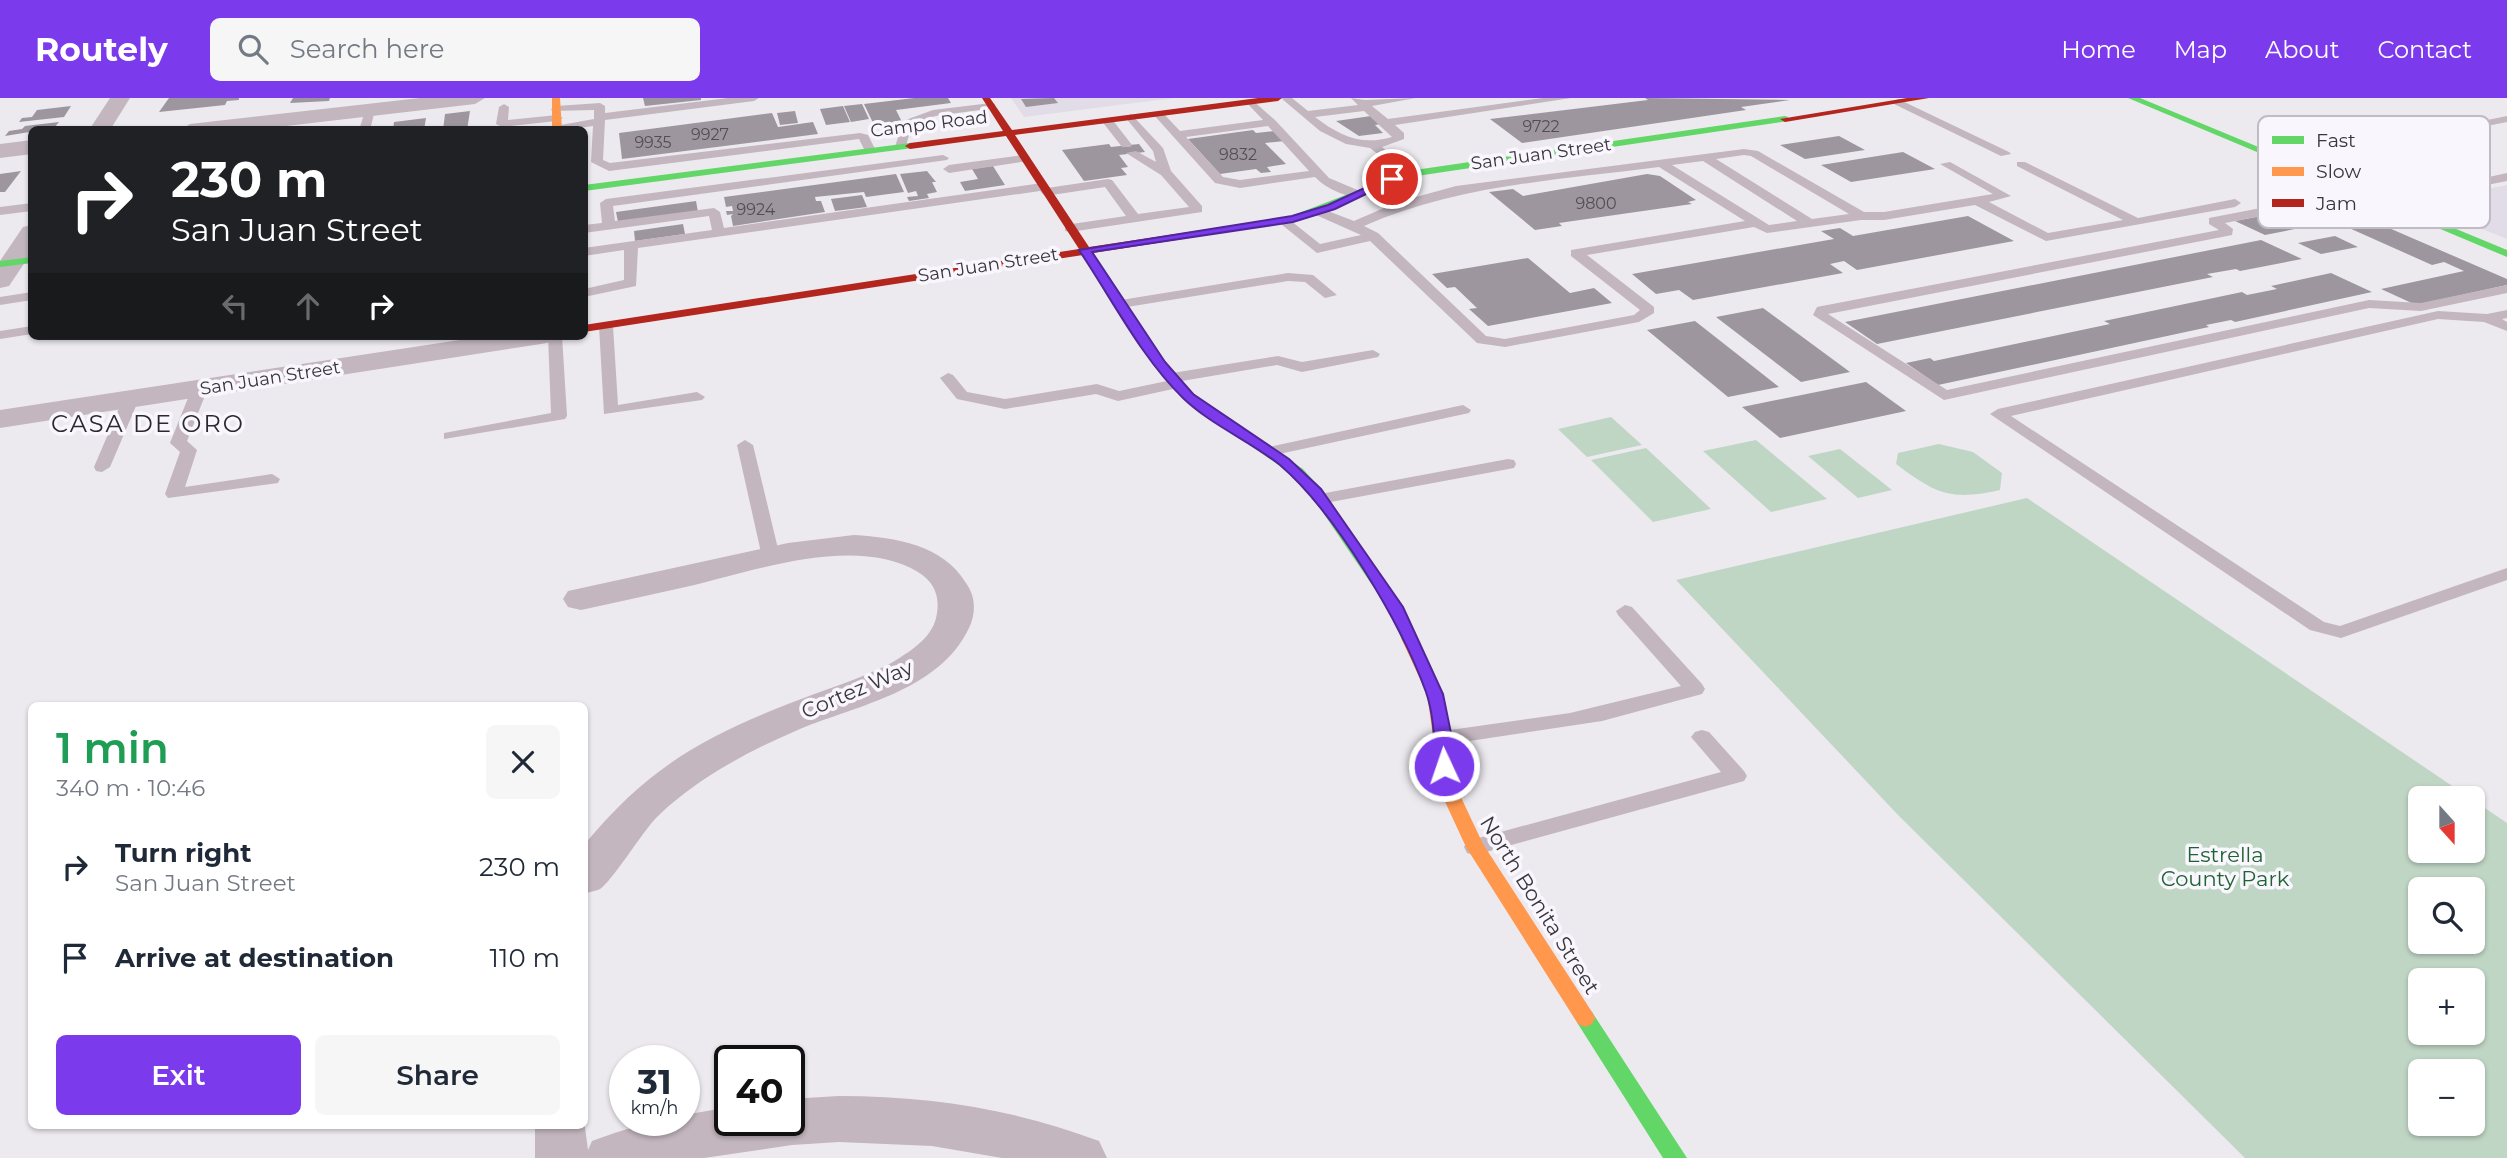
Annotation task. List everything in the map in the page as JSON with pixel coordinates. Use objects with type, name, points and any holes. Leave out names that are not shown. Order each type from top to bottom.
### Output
[{"type":"street","points":[[102,126],[120,98]]},
{"type":"street","points":[[261,126],[367,120],[475,98]]},
{"type":"street","name":"Campo Road","points":[[588,188],[725,170],[869,157],[901,147],[934,143],[947,126],[1008,133],[1157,114],[1205,102],[1251,102],[1278,98]]},
{"type":"street","name":"San Juan Street","points":[[588,328],[1282,220],[1320,212],[1356,194],[1408,174],[1925,98]]},
{"type":"street","points":[[2132,98],[2258,150]]},
{"type":"street","name":"North Bonita Street","points":[[989,102],[1043,189],[1174,381],[1189,397],[1298,472],[1320,499],[1395,607],[1435,694],[1450,793],[1475,847],[1675,1158]]},
{"type":"street","points":[[0,151],[28,148]]},
{"type":"street","points":[[2444,228],[2507,254]]},
{"type":"street","points":[[11,267],[28,239]]},
{"type":"street","name":"San Juan Street","points":[[0,419],[515,340]]},
{"type":"street","name":"Cortez Way","points":[[581,599],[771,557],[855,546],[899,550],[917,557],[945,576],[956,600],[951,628],[942,642],[923,661],[891,679],[785,720],[707,759],[663,787],[588,872]]},
{"type":"street","points":[[611,1158],[694,1138],[757,1127],[819,1121],[880,1120],[978,1129],[1080,1158]]},
{"type":"street","points":[[561,1129],[562,1158]]},
{"type":"lane","points":[[556,116],[599,120],[754,98]]},
{"type":"lane","points":[[1286,98],[1326,133],[1346,141],[1372,144],[1398,139],[1398,133],[1362,104]]},
{"type":"lane","points":[[1306,115],[1411,98]]},
{"type":"lane","points":[[1385,123],[1521,101],[1566,98]]},
{"type":"lane","points":[[901,147],[907,123],[947,126],[989,102]]},
{"type":"lane","points":[[1251,102],[1325,181],[1356,194]]},
{"type":"lane","points":[[1898,102],[2005,154]]},
{"type":"lane","points":[[504,107],[502,124],[556,116],[597,104],[600,106],[597,162],[601,165],[624,166],[860,136],[864,136],[869,157]]},
{"type":"lane","points":[[1326,133],[1360,139],[1389,136],[1391,133],[1362,104]]},
{"type":"lane","points":[[1157,114],[1219,180],[1240,184],[1317,173]]},
{"type":"lane","points":[[1131,117],[1159,150],[1165,172]]},
{"type":"lane","points":[[1107,120],[1129,149],[1165,172],[1198,209],[1206,232]]},
{"type":"lane","points":[[1179,135],[1271,122]]},
{"type":"lane","points":[[934,143],[947,167]]},
{"type":"lane","points":[[1372,144],[1408,174]]},
{"type":"lane","points":[[720,153],[725,170]]},
{"type":"lane","points":[[1354,226],[1402,205],[1456,190],[1754,153],[1861,216]]},
{"type":"lane","points":[[609,226],[606,203],[708,189],[869,157],[947,167],[1022,156]]},
{"type":"lane","points":[[1705,157],[1811,224]]},
{"type":"lane","points":[[1661,163],[1753,223],[1776,230],[2006,196],[1946,164]]},
{"type":"lane","points":[[2021,164],[2136,222]]},
{"type":"lane","points":[[704,173],[719,233]]},
{"type":"lane","points":[[625,183],[627,200]]},
{"type":"lane","points":[[588,251],[1043,189],[1108,184],[1135,219]]},
{"type":"lane","points":[[1977,201],[2046,237],[2258,199]]},
{"type":"lane","points":[[3,214],[28,208]]},
{"type":"lane","points":[[1070,228],[1198,209]]},
{"type":"lane","points":[[588,229],[714,212]]},
{"type":"lane","points":[[1320,212],[1373,236],[1482,340],[1505,343],[1639,318],[1649,310],[1576,253],[1753,223]]},
{"type":"lane","points":[[2258,212],[2213,221],[2227,229],[2227,232],[1822,310],[1820,315],[1944,395],[2369,304],[2421,307],[2507,289]]},
{"type":"lane","points":[[1282,220],[1317,248],[1373,236]]},
{"type":"lane","points":[[588,292],[631,284],[631,245]]},
{"type":"lane","points":[[1121,304],[1288,277],[1308,278],[1330,295]]},
{"type":"lane","points":[[0,301],[28,297]]},
{"type":"lane","points":[[2507,313],[2487,318],[2438,315],[1998,414],[2317,626],[2328,630],[2341,632],[2507,574]]},
{"type":"lane","points":[[2487,318],[2507,327]]},
{"type":"lane","points":[[606,326],[610,411],[697,397]]},
{"type":"lane","points":[[0,334],[28,330]]},
{"type":"lane","points":[[450,436],[559,416],[555,340]]},
{"type":"lane","points":[[948,377],[962,396],[1005,404],[1097,388],[1118,396],[1174,381],[1278,360],[1302,367],[1373,355]]},
{"type":"lane","points":[[200,388],[178,443],[189,450],[174,494],[272,480]]},
{"type":"lane","points":[[102,467],[131,399]]},
{"type":"lane","points":[[1270,451],[1311,440],[1463,410]]},
{"type":"lane","points":[[745,445],[771,557]]},
{"type":"lane","points":[[1320,499],[1507,464]]},
{"type":"lane","points":[[1443,738],[1537,727],[1651,704],[1695,690],[1625,611]]},
{"type":"lane","points":[[1475,847],[1736,776],[1702,737]]},
{"type":"shaded area","points":[[1011,98],[1174,98],[1024,117]]},
{"type":"shaded area","points":[[2507,185],[2507,239],[2480,228],[2490,228],[2490,188]]},
{"type":"green space","points":[[1611,417],[1642,445],[1587,457],[1558,429]]},
{"type":"green space","points":[[1756,440],[1827,499],[1771,512],[1703,451]]},
{"type":"green space","points":[[1939,444],[1973,452],[2002,473],[2000,490],[1968,495],[1944,492],[1922,482],[1896,464],[1898,453]]},
{"type":"green space","points":[[1646,448],[1711,509],[1653,522],[1591,460]]},
{"type":"green space","points":[[1840,449],[1892,490],[1858,498],[1808,456]]},
{"type":"green space","name":"Estrella County Park","points":[[2027,498],[2452,786],[2408,786],[2408,863],[2485,863],[2485,808],[2507,823],[2507,1158],[2245,1158],[1899,816],[1676,580]]},
{"type":"building","points":[[169,98],[239,100],[227,101],[225,105],[159,112]]},
{"type":"building","points":[[293,98],[330,98],[329,101],[290,103]]},
{"type":"building","points":[[643,98],[701,98],[701,100],[645,106]]},
{"type":"building","points":[[914,98],[948,98],[951,103],[896,110],[902,122],[874,125],[864,104]]},
{"type":"building","points":[[1054,98],[1058,103],[1026,107],[1021,99]]},
{"type":"building","points":[[1645,98],[1790,100],[1741,107],[1746,110],[1522,143],[1490,119],[1648,100]]},
{"type":"building","points":[[862,104],[869,119],[851,122],[844,106]]},
{"type":"building","points":[[71,106],[64,117],[19,122],[22,118],[32,117],[37,110]]},
{"type":"building","points":[[843,106],[850,122],[826,125],[820,109]]},
{"type":"building","points":[[470,111],[468,126],[444,126],[445,114]]},
{"type":"building","points":[[795,111],[798,123],[780,125],[777,113]]},
{"type":"building","points":[[772,113],[778,127],[813,122],[818,134],[622,159],[619,133]]},
{"type":"building","points":[[1371,116],[1381,124],[1375,125],[1383,133],[1359,136],[1336,121]]},
{"type":"building","points":[[426,118],[425,126],[394,126],[394,122]]},
{"type":"building","points":[[59,122],[56,126],[28,126],[28,132],[5,136],[9,131],[25,126]]},
{"type":"building","points":[[1253,130],[1256,133],[1275,131],[1285,141],[1265,143],[1286,164],[1267,167],[1271,172],[1261,173],[1256,169],[1220,174],[1188,139]]},
{"type":"building","points":[[1839,136],[1865,150],[1805,159],[1780,145]]},
{"type":"building","points":[[1109,144],[1111,147],[1139,144],[1145,152],[1119,155],[1128,167],[1121,168],[1127,175],[1084,181],[1062,150]]},
{"type":"building","points":[[1903,152],[1935,169],[1851,182],[1821,165]]},
{"type":"building","points":[[993,166],[1005,185],[965,191],[960,182],[978,179],[972,169]]},
{"type":"building","points":[[21,171],[5,192],[0,192],[0,174]]},
{"type":"building","points":[[927,171],[936,182],[932,182],[937,192],[927,194],[929,198],[909,201],[907,197],[918,196],[916,191],[908,193],[900,174]]},
{"type":"building","points":[[896,174],[904,192],[866,197],[864,192],[815,197],[816,201],[821,201],[825,212],[733,226],[733,214],[727,215],[726,211],[733,211],[732,206],[726,207],[724,197]]},
{"type":"building","points":[[1647,174],[1660,176],[1696,200],[1688,202],[1692,204],[1559,223],[1562,226],[1535,230],[1489,192],[1513,189],[1523,196]]},
{"type":"building","points":[[862,195],[867,207],[835,211],[831,199]]},
{"type":"building","points":[[696,201],[698,212],[618,222],[616,212]]},
{"type":"building","points":[[1968,216],[2014,241],[1857,270],[1844,261],[1830,264],[1843,273],[1693,300],[1679,290],[1656,294],[1632,274],[1834,239],[1821,231],[1840,228],[1853,236]]},
{"type":"building","points":[[2258,217],[2258,228],[2300,228],[2265,235],[2235,221]]},
{"type":"building","points":[[683,224],[685,234],[635,241],[634,231]]},
{"type":"building","points":[[2349,228],[2389,228],[2507,279],[2507,285],[2416,305],[2381,289],[2464,271],[2444,262],[2432,265]]},
{"type":"building","points":[[2335,236],[2358,247],[2321,254],[2298,243]]},
{"type":"building","points":[[2261,240],[2302,259],[2240,271],[2236,269],[2207,274],[2213,277],[1877,344],[1845,322]]},
{"type":"building","points":[[1528,258],[1570,293],[1594,288],[1612,303],[1488,326],[1469,309],[1477,308],[1455,287],[1447,288],[1432,274]]},
{"type":"building","points":[[2331,273],[2372,292],[2235,322],[2231,320],[2206,325],[2209,327],[1938,385],[1906,363],[1930,358],[1934,361],[2110,324],[2104,321],[2242,292],[2247,295],[2277,289],[2271,286]]},
{"type":"building","points":[[1763,308],[1850,372],[1801,382],[1716,317]]},
{"type":"building","points":[[1695,321],[1779,387],[1728,397],[1647,330]]},
{"type":"building","points":[[1866,382],[1906,411],[1780,438],[1742,407]]},
{"type":"traffic: fast","points":[[2132,98],[2258,150]]},
{"type":"traffic: fast","points":[[1189,235],[1293,219],[1408,174],[1785,119]]},
{"type":"traffic: fast","points":[[588,187],[910,146]]},
{"type":"traffic: fast","points":[[2444,228],[2507,254]]},
{"type":"traffic: fast","points":[[0,264],[28,260]]},
{"type":"traffic: fast","points":[[1192,399],[1298,472],[1316,492],[1395,607],[1409,638]]},
{"type":"traffic: fast","points":[[1585,1018],[1676,1158]]},
{"type":"traffic: slow","points":[[556,98],[557,126]]},
{"type":"traffic: slow","points":[[1409,638],[1435,694],[1450,793],[1475,847],[1585,1018]]},
{"type":"traffic: jam","points":[[986,98],[1160,364],[1192,399]]},
{"type":"traffic: jam","points":[[910,146],[1278,98]]},
{"type":"traffic: jam","points":[[1785,119],[1925,98]]},
{"type":"traffic: jam","points":[[588,328],[1189,235]]},
{"type":"district","name":"CASA DE ORO","points":[[148,423]]},
{"type":"route","points":[[1392,179],[1376,184],[1320,212],[1293,219],[1085,250],[1160,364],[1189,397],[1270,451],[1298,472],[1316,492],[1395,607],[1435,694],[1443,738],[1444,766]]}]
